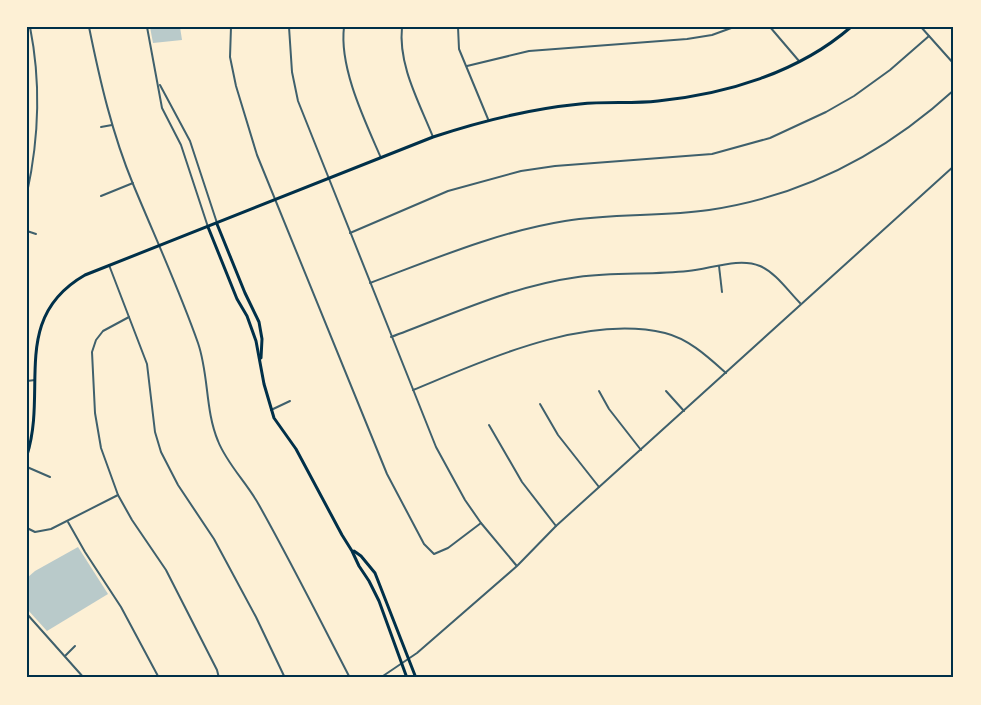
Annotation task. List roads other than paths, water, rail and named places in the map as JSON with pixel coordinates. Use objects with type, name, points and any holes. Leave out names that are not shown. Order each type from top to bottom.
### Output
[{"type":"main road","points":[[27,455],[32,436],[36,343],[40,327],[57,296],[69,284],[109,265],[433,137],[488,119],[581,104],[655,101],[704,94],[750,82],[799,61],[836,39],[848,28]]},
{"type":"main road","points":[[217,224],[259,322],[262,339],[261,363]]},
{"type":"main road","points":[[208,227],[237,299],[251,327],[274,418],[304,464],[352,550],[359,567],[369,581],[379,601],[407,678]]},
{"type":"main road","points":[[352,550],[361,556],[375,573],[416,678]]},
{"type":"street","points":[[27,193],[36,142],[37,109],[36,68],[30,27]]},
{"type":"street","points":[[88,27],[112,124],[133,183],[200,348],[208,383],[211,421],[218,442],[258,504],[350,678]]},
{"type":"street","points":[[147,27],[162,108],[181,145],[208,227]]},
{"type":"street","points":[[231,27],[230,57],[236,86],[257,155],[387,474],[424,544],[434,554],[448,548],[480,523]]},
{"type":"street","points":[[289,27],[291,72],[298,101],[436,447],[480,523],[517,566]]},
{"type":"street","points":[[344,27],[347,62],[355,96],[381,158]]},
{"type":"street","points":[[402,27],[403,61],[433,137]]},
{"type":"street","points":[[458,27],[459,49],[488,119]]},
{"type":"street","points":[[466,66],[529,51],[687,39],[712,35],[734,27]]},
{"type":"street","points":[[770,27],[799,61]]},
{"type":"street","points":[[921,27],[954,64]]},
{"type":"street","points":[[350,232],[448,191],[521,171],[555,166],[712,154],[770,138],[854,96],[890,70],[929,36]]},
{"type":"street","points":[[158,82],[190,141],[217,224]]},
{"type":"street","points":[[370,283],[514,231],[566,220],[709,210],[750,202],[792,190],[831,174],[874,151],[917,122],[954,90]]},
{"type":"street","points":[[101,127],[112,124]]},
{"type":"street","points":[[380,678],[409,659],[517,566],[556,526],[954,166]]},
{"type":"street","points":[[101,196],[133,183]]},
{"type":"street","points":[[27,231],[36,234]]},
{"type":"street","points":[[391,337],[496,296],[535,285],[578,277],[623,273],[687,271],[748,263],[759,265],[777,278],[800,304]]},
{"type":"street","points":[[109,265],[147,364],[155,432],[162,452],[178,485],[214,538],[285,678]]},
{"type":"street","points":[[719,266],[722,292]]},
{"type":"street","points":[[129,317],[104,332],[96,340],[92,352],[97,430],[118,495],[166,570],[218,670],[219,678]]},
{"type":"street","points":[[413,390],[508,352],[546,340],[585,332],[616,330],[666,333],[688,342],[726,373]]},
{"type":"street","points":[[27,381],[35,380]]},
{"type":"street","points":[[599,391],[614,417],[641,450]]},
{"type":"street","points":[[666,391],[684,411]]},
{"type":"street","points":[[271,410],[290,401]]},
{"type":"street","points":[[540,404],[564,444],[599,488]]},
{"type":"street","points":[[489,425],[522,482],[556,526]]},
{"type":"street","points":[[27,467],[50,477]]},
{"type":"street","points":[[27,528],[34,532],[42,532],[68,522],[118,495]]},
{"type":"street","points":[[68,522],[121,607],[159,678]]},
{"type":"street","points":[[27,614],[84,678]]},
{"type":"street","points":[[64,656],[75,646]]}]
